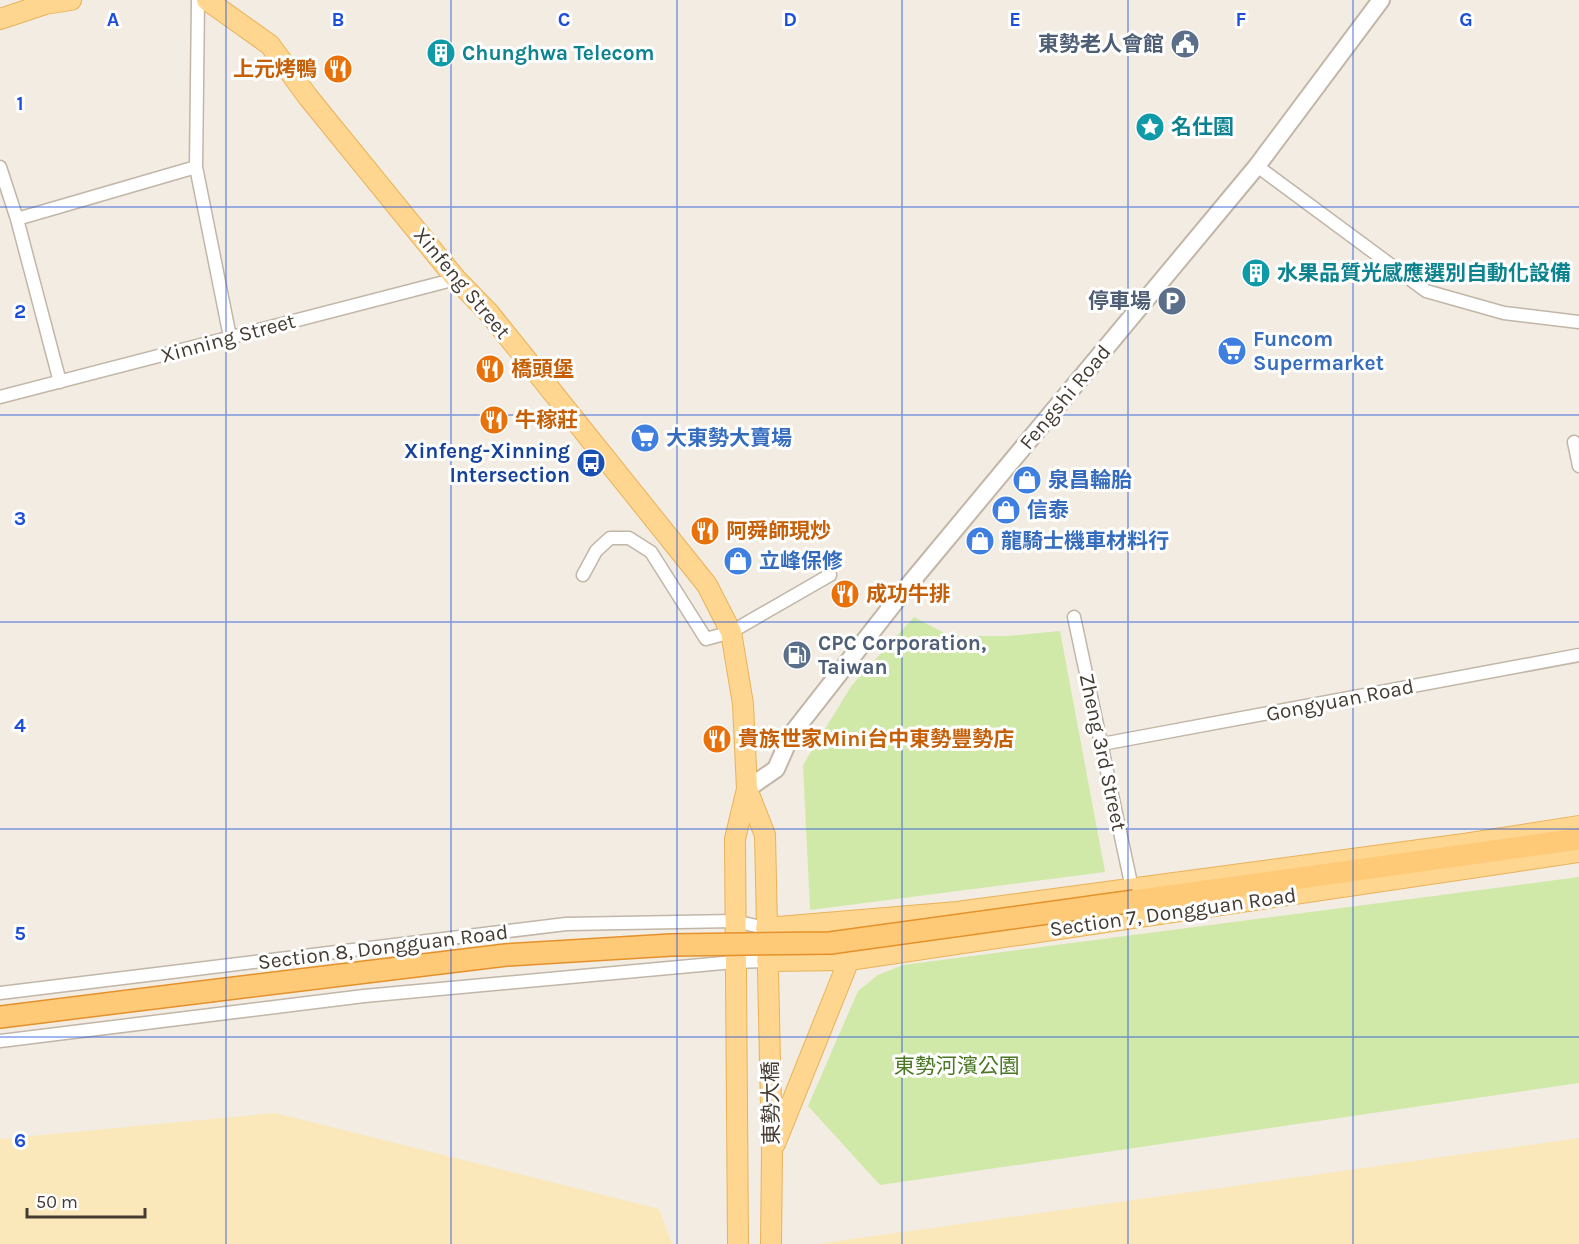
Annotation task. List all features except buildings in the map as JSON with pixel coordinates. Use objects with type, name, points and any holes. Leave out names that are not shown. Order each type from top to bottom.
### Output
[{"type":"highway","points":[[0,1017],[506,955],[672,945],[830,943],[1133,895],[1579,839]]},
{"type":"main road","points":[[0,19],[45,4],[71,0]]},
{"type":"main road","name":"Xinfeng Street","points":[[207,0],[270,45],[308,97],[456,279],[489,313],[707,585],[731,632],[743,704],[747,789]]},
{"type":"main road","points":[[734,962],[735,839],[747,789]]},
{"type":"main road","points":[[747,789],[765,835],[767,961]]},
{"type":"main road","name":"Section 7, Dongguan Road","points":[[766,928],[1133,895],[1579,826]]},
{"type":"main road","name":"Section 7, Dongguan Road","points":[[767,961],[849,960],[1579,852]]},
{"type":"main road","points":[[957,912],[962,943]]},
{"type":"main road","points":[[772,1152],[849,960]]},
{"type":"main road","name":"東勢大橋","points":[[767,961],[772,1152],[771,1244]]},
{"type":"main road","name":"東勢大橋","points":[[734,962],[738,1244]]},
{"type":"street","points":[[198,0],[196,167],[230,338]]},
{"type":"street","name":"Fengshi Road","points":[[747,789],[776,769],[791,735],[902,593],[1257,166],[1381,0]]},
{"type":"street","points":[[1257,166],[1426,291],[1504,313],[1579,322]]},
{"type":"street","points":[[0,167],[17,219],[60,382]]},
{"type":"street","points":[[17,219],[196,167]]},
{"type":"street","name":"Xinning Street","points":[[0,398],[456,279]]},
{"type":"street","points":[[1574,442],[1579,466]]},
{"type":"street","points":[[584,575],[596,551],[610,538],[629,538],[651,552],[706,639],[731,632],[830,575]]},
{"type":"street","name":"Zheng 3rd Street","points":[[1074,617],[1133,895]]},
{"type":"street","name":"Gongyuan Road","points":[[1102,744],[1579,655]]},
{"type":"street","name":"Section 8, Dongguan Road","points":[[0,993],[566,924],[734,921],[766,928]]},
{"type":"street","points":[[0,1041],[364,996],[734,962],[767,961]]},
{"type":"green space","points":[[914,617],[950,636],[1007,636],[1060,631],[1105,872],[810,910],[803,765],[852,685]]},
{"type":"green space","name":"東勢河濱公園","points":[[1579,877],[1579,1083],[880,1185],[808,1106],[858,991],[878,975],[903,965]]},
{"type":"sand","points":[[275,1113],[659,1209],[672,1244],[0,1244],[0,1139]]},
{"type":"sand","points":[[1579,1138],[1579,1244],[816,1244]]},
{"type":"place","name":"東勢老人會館","points":[[1185,44]]},
{"type":"place","name":"Chunghwa Telecom","points":[[441,53]]},
{"type":"place","name":"上元烤鴨","points":[[338,69]]},
{"type":"place","name":"名仕園","points":[[1150,127]]},
{"type":"place","name":"水果品質光感應選別自動化設備","points":[[1256,273]]},
{"type":"place","name":"停車場","points":[[1172,301]]},
{"type":"place","name":"Funcom Supermarket","points":[[1232,351]]},
{"type":"place","name":"橋頭堡","points":[[490,369]]},
{"type":"place","name":"牛稼莊","points":[[494,420]]},
{"type":"place","name":"大東勢大賣場","points":[[645,438]]},
{"type":"place","name":"Xinfeng-Xinning Intersection","points":[[591,463]]},
{"type":"place","name":"泉昌輪胎","points":[[1027,480]]},
{"type":"place","name":"信泰","points":[[1006,510]]},
{"type":"place","name":"阿舜師現炒","points":[[705,531]]},
{"type":"place","name":"龍騎士機車材料行","points":[[980,541]]},
{"type":"place","name":"立峰保修","points":[[738,561]]},
{"type":"place","name":"成功牛排","points":[[845,594]]},
{"type":"place","name":"CPC Corporation, Taiwan","points":[[797,655]]},
{"type":"place","name":"貴族世家Mini台中東勢豐勢店","points":[[717,739]]}]
